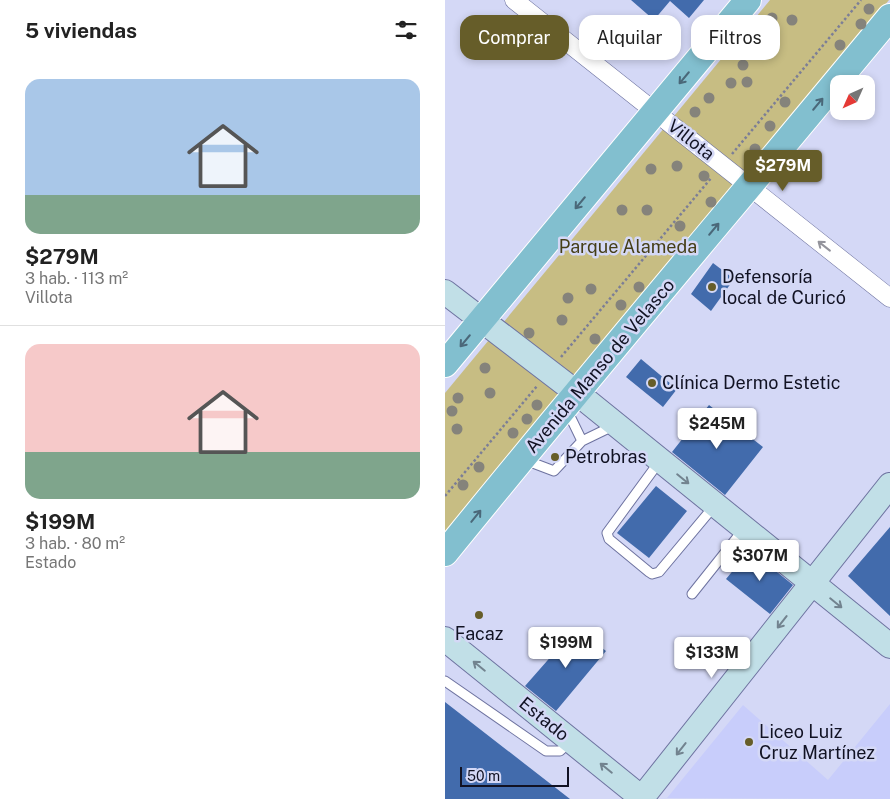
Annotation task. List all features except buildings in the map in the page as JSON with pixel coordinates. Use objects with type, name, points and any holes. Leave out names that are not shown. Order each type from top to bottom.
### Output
[{"type":"main road","points":[[445,364],[749,0]]},
{"type":"main road","name":"Avenida Manso de Velasco","points":[[445,553],[521,459],[890,17]]},
{"type":"street","name":"Villota","points":[[514,0],[890,298]]},
{"type":"street","points":[[445,292],[549,372],[571,400],[615,424],[890,646]]},
{"type":"street","points":[[642,799],[890,485]]},
{"type":"street","name":"Estado","points":[[445,639],[642,799]]},
{"type":"lane","points":[[571,400],[582,442]]},
{"type":"lane","points":[[521,459],[554,471],[582,442],[615,424]]},
{"type":"lane","points":[[660,460],[609,529],[607,537],[612,542],[649,572],[656,574],[715,505]]},
{"type":"lane","points":[[692,594],[744,528]]},
{"type":"lane","points":[[445,681],[546,751],[560,751],[571,741]]},
{"type":"path","points":[[445,496],[861,0]]},
{"type":"shaded area","name":"Liceo Luiz Cruz Martínez","points":[[890,704],[890,799],[667,798],[743,705],[828,780]]},
{"type":"green space","name":"Parque Alameda","points":[[770,0],[889,0],[658,286],[445,534],[445,393],[720,60],[780,60],[780,15],[758,15]]},
{"type":"place","name":"Defensoría local de Curicó","points":[[712,287]]},
{"type":"place","name":"Clínica Dermo Estetic","points":[[652,383]]},
{"type":"place","name":"Petrobras","points":[[555,457]]},
{"type":"place","name":"Facaz","points":[[479,615]]},
{"type":"place","name":"Liceo Luiz Cruz Martínez","points":[[749,742]]}]
